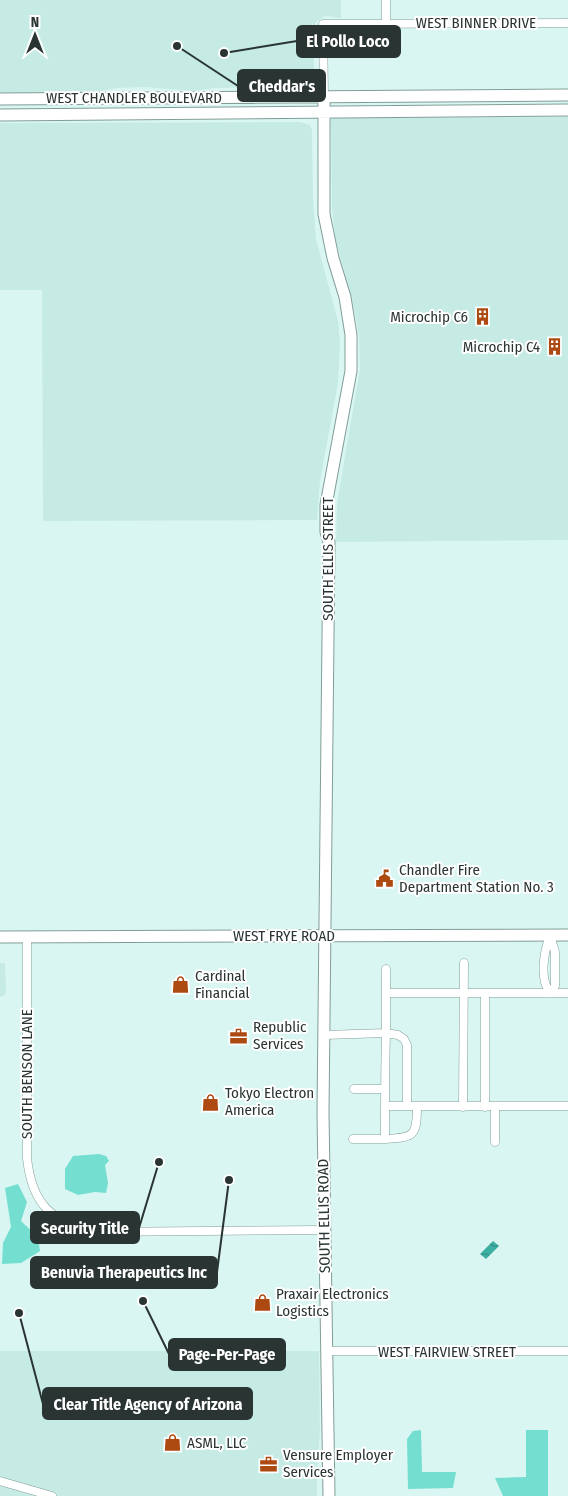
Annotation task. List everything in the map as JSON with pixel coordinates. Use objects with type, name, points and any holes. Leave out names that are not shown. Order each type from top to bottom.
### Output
[{"type":"street","points":[[386,0],[386,23]]},
{"type":"street","name":"WEST BINNER DRIVE","points":[[324,97],[323,24],[568,22]]},
{"type":"street","name":"WEST CHANDLER BOULEVARD","points":[[0,99],[568,95]]},
{"type":"street","name":"SOUTH ELLIS STREET","points":[[324,97],[324,214],[333,258],[345,297],[350,335],[350,371],[326,505],[326,532],[329,542],[325,936]]},
{"type":"street","points":[[52,114],[65,108],[102,105],[107,99]]},
{"type":"street","name":"WEST CHANDLER BOULEVARD","points":[[0,115],[568,110]]},
{"type":"street","points":[[550,935],[544,951],[545,986],[550,993]]},
{"type":"street","name":"WEST FRYE ROAD","points":[[0,937],[568,935]]},
{"type":"street","name":"SOUTH BENSON LANE","points":[[27,936],[27,1158],[29,1176],[35,1193],[45,1208],[72,1226],[96,1232],[324,1230]]},
{"type":"street","name":"SOUTH ELLIS ROAD","points":[[325,936],[324,1230],[329,1496]]},
{"type":"street","points":[[462,1107],[464,963]]},
{"type":"street","points":[[385,1139],[386,969]]},
{"type":"street","points":[[386,993],[568,993]]},
{"type":"street","points":[[485,993],[485,1107]]},
{"type":"street","points":[[324,1035],[386,1033],[398,1035],[404,1039],[407,1045],[407,1106]]},
{"type":"street","points":[[354,1089],[385,1089]]},
{"type":"street","points":[[385,1106],[568,1106]]},
{"type":"street","points":[[353,1138],[385,1139],[408,1137],[414,1132],[417,1121],[417,1106]]},
{"type":"street","points":[[495,1107],[495,1142]]},
{"type":"street","name":"WEST FAIRVIEW STREET","points":[[326,1351],[568,1351]]},
{"type":"street","points":[[0,1481],[52,1496]]},
{"type":"shaded area","points":[[0,0],[341,0],[341,18],[325,16],[316,22],[314,27],[314,84],[312,88],[306,91],[288,91],[267,87],[215,88],[194,91],[144,87],[117,88],[96,92],[7,93],[0,92]]},
{"type":"shaded area","points":[[568,117],[568,540],[336,542],[337,503],[360,369],[359,335],[352,298],[335,237],[332,208],[331,118]]},
{"type":"shaded area","points":[[300,122],[310,125],[312,130],[313,200],[316,239],[338,321],[340,343],[338,383],[320,481],[317,520],[43,521],[42,290],[0,290],[0,123]]},
{"type":"shaded area","points":[[0,963],[5,963],[6,989],[5,995],[0,997]]},
{"type":"shaded area","points":[[99,1154],[106,1156],[109,1161],[105,1165],[108,1183],[106,1193],[95,1192],[78,1195],[65,1189],[65,1169],[73,1156]]},
{"type":"shaded area","points":[[18,1184],[27,1202],[21,1221],[38,1237],[40,1251],[21,1263],[2,1264],[3,1243],[11,1227],[5,1188]]},
{"type":"shaded area","points":[[0,1351],[319,1351],[320,1431],[317,1496],[0,1496]]},
{"type":"shaded area","points":[[421,1430],[422,1472],[456,1472],[453,1488],[408,1489],[407,1439],[413,1431]]},
{"type":"shaded area","points":[[526,1430],[548,1430],[548,1496],[503,1496],[495,1478],[526,1477]]},
{"type":"water","points":[[493,1241],[499,1246],[486,1259],[480,1254]]},
{"type":"waterway","points":[[303,76],[303,90]]},
{"type":"place","name":"Cheddar's","points":[[177,46]]},
{"type":"place","name":"El Pollo Loco","points":[[224,53]]},
{"type":"place","name":"Microchip C6","points":[[482,317]]},
{"type":"place","name":"Microchip C4","points":[[554,347]]},
{"type":"place","name":"Chandler Fire Department Station No. 3","points":[[385,879]]},
{"type":"place","name":"Cardinal Financial","points":[[181,985]]},
{"type":"place","name":"Republic Services","points":[[239,1036]]},
{"type":"place","name":"Tokyo Electron America","points":[[211,1102]]},
{"type":"place","name":"Security Title","points":[[159,1162]]},
{"type":"place","name":"Benuvia Therapeutics Inc","points":[[229,1180]]},
{"type":"place","name":"Page-Per-Page","points":[[143,1301]]},
{"type":"place","name":"Praxair Electronics Logistics","points":[[262,1303]]},
{"type":"place","name":"Clear Title Agency of Arizona","points":[[19,1313]]},
{"type":"place","name":"ASML, LLC","points":[[173,1443]]},
{"type":"place","name":"Vensure Employer Services","points":[[269,1464]]}]
